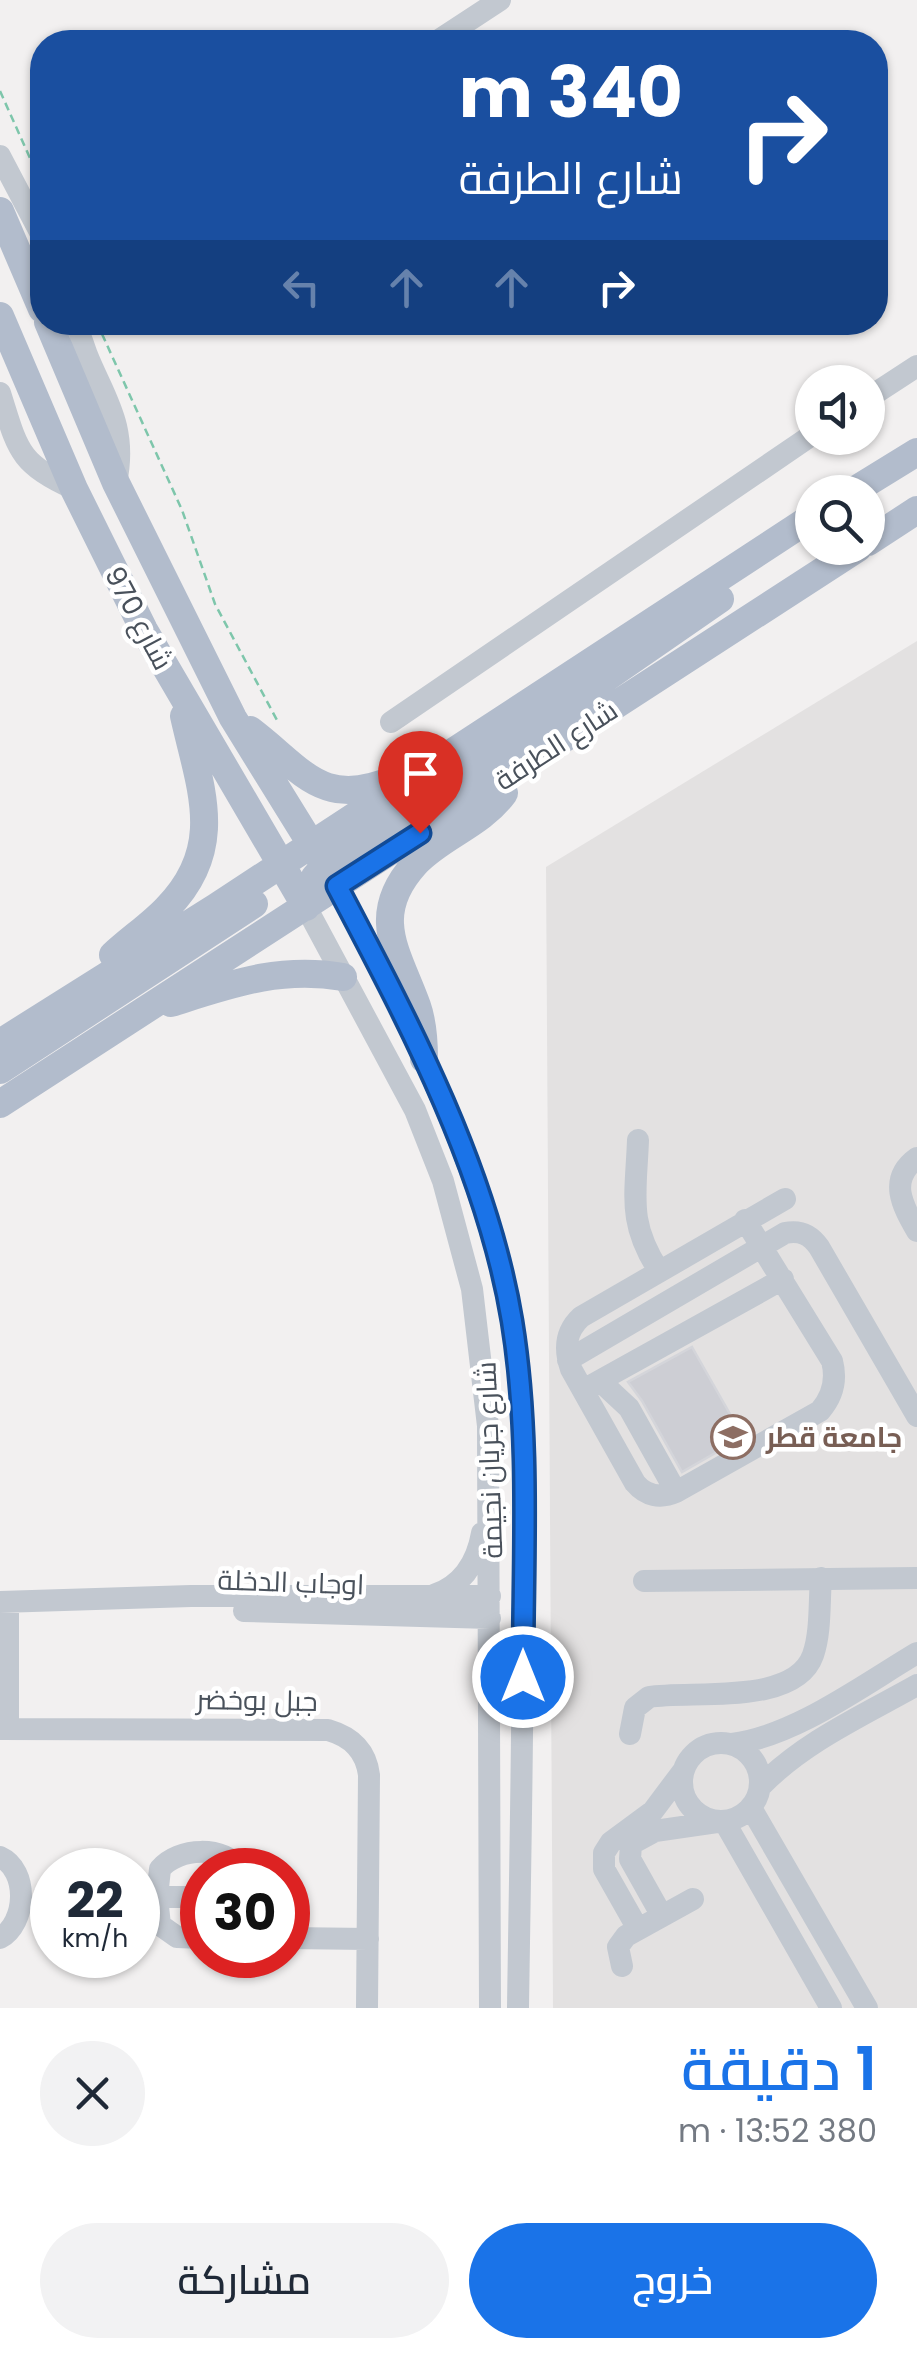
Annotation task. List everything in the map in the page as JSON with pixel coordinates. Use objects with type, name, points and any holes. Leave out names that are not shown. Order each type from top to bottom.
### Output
[{"type":"main road","points":[[0,211],[30,281]]},
{"type":"main road","name":"شارع 970","points":[[0,316],[74,490],[178,690],[306,907]]},
{"type":"main road","name":"شارع 970","points":[[53,335],[116,483],[233,718],[324,865]]},
{"type":"main road","points":[[880,475],[917,452]]},
{"type":"main road","points":[[885,531],[917,510]]},
{"type":"main road","name":"شارع الطرفة","points":[[324,865],[416,776],[795,529]]},
{"type":"main road","points":[[0,1104],[306,907],[311,885],[324,865],[483,763],[773,561],[795,534]]},
{"type":"main road","name":"شارع الطرفة","points":[[324,865],[514,773],[832,565]]},
{"type":"main road","points":[[57,1005],[164,912],[184,890],[197,865],[206,818],[202,785],[178,690]]},
{"type":"main road","points":[[233,718],[293,769],[318,784],[370,789],[394,779],[416,776]]},
{"type":"main road","points":[[424,1059],[418,1007],[392,947],[392,902],[417,862],[498,802],[514,773]]},
{"type":"main road","points":[[0,1043],[57,1005],[286,872],[306,862],[324,865]]},
{"type":"main road","points":[[0,1070],[286,872]]},
{"type":"main road","points":[[137,1014],[282,973],[307,971],[343,977]]},
{"type":"street","points":[[454,30],[500,0]]},
{"type":"street","points":[[0,156],[30,213]]},
{"type":"street","points":[[90,335],[118,430],[116,483]]},
{"type":"street","points":[[885,387],[917,366]]},
{"type":"street","points":[[0,393],[22,454],[40,472],[74,490]]},
{"type":"street","points":[[391,722],[795,447]]},
{"type":"street","name":"شارع جريان نجيمة","points":[[324,865],[424,1059],[493,1241],[508,1299],[521,1391],[523,1692],[518,2008]]},
{"type":"street","name":"شارع جريان نجيمة","points":[[306,907],[406,1093],[443,1181],[472,1289],[488,1426],[490,2008]]},
{"type":"street","points":[[638,1140],[635,1222],[659,1271]]},
{"type":"street","points":[[917,1158],[902,1173],[899,1192],[917,1231]]},
{"type":"street","points":[[676,1492],[629,1408],[592,1386],[568,1360],[566,1340],[576,1322],[785,1198]]},
{"type":"street","points":[[592,1386],[639,1488],[657,1496],[676,1492],[820,1411],[831,1396],[832,1360],[745,1220]]},
{"type":"street","points":[[568,1360],[792,1231],[814,1240],[917,1416]]},
{"type":"street","points":[[592,1386],[783,1279]]},
{"type":"street","points":[[428,1596],[457,1584],[476,1556],[482,1534],[480,1456],[488,1426]]},
{"type":"street","points":[[630,1734],[635,1708],[649,1697],[773,1689],[792,1682],[812,1657],[821,1578]]},
{"type":"street","points":[[644,1581],[917,1578]]},
{"type":"street","name":"اوجاب الدخلة","points":[[4,1602],[191,1596],[428,1596],[490,1607]]},
{"type":"street","name":"اوجاب الدخلة","points":[[91,1601],[189,1610],[490,1607]]},
{"type":"street","name":"جبل بوخضر","points":[[4,1602],[4,1729],[318,1730],[346,1736],[365,1757],[369,1776],[367,2008]]},
{"type":"street","points":[[638,1929],[604,1869],[604,1853],[611,1842],[654,1811],[690,1757],[717,1743],[758,1741],[917,1653]]},
{"type":"street","points":[[662,1916],[630,1859],[632,1844],[655,1831],[739,1817],[779,1767],[917,1684]]},
{"type":"street","points":[[732,1744],[754,1760],[756,1797],[867,2008]]},
{"type":"street","points":[[683,1770],[682,1786],[690,1807],[702,1817],[721,1822],[832,2008]]},
{"type":"street","points":[[160,1870],[180,1855]]},
{"type":"street","points":[[0,1857],[16,1870],[10,1896],[15,1925],[0,1938]]},
{"type":"street","points":[[622,1966],[618,1946],[626,1936],[693,1899]]},
{"type":"street","points":[[160,1922],[164,1930],[180,1937]]},
{"type":"street","points":[[310,1938],[368,1939]]},
{"type":"path","points":[[0,91],[30,158]]},
{"type":"path","points":[[93,335],[182,510],[215,604],[281,726]]},
{"type":"shaded area","name":"جامعة قطر","points":[[917,641],[917,2008],[553,2008],[546,867]]},
{"type":"building","points":[[692,1347],[743,1437],[682,1472],[628,1382]]},
{"type":"place","name":"جامعة قطر","points":[[733,1437]]},
{"type":"route","points":[[420,833],[337,886],[424,1059],[481,1202],[504,1281],[518,1362],[522,1420],[523,1677]]}]
